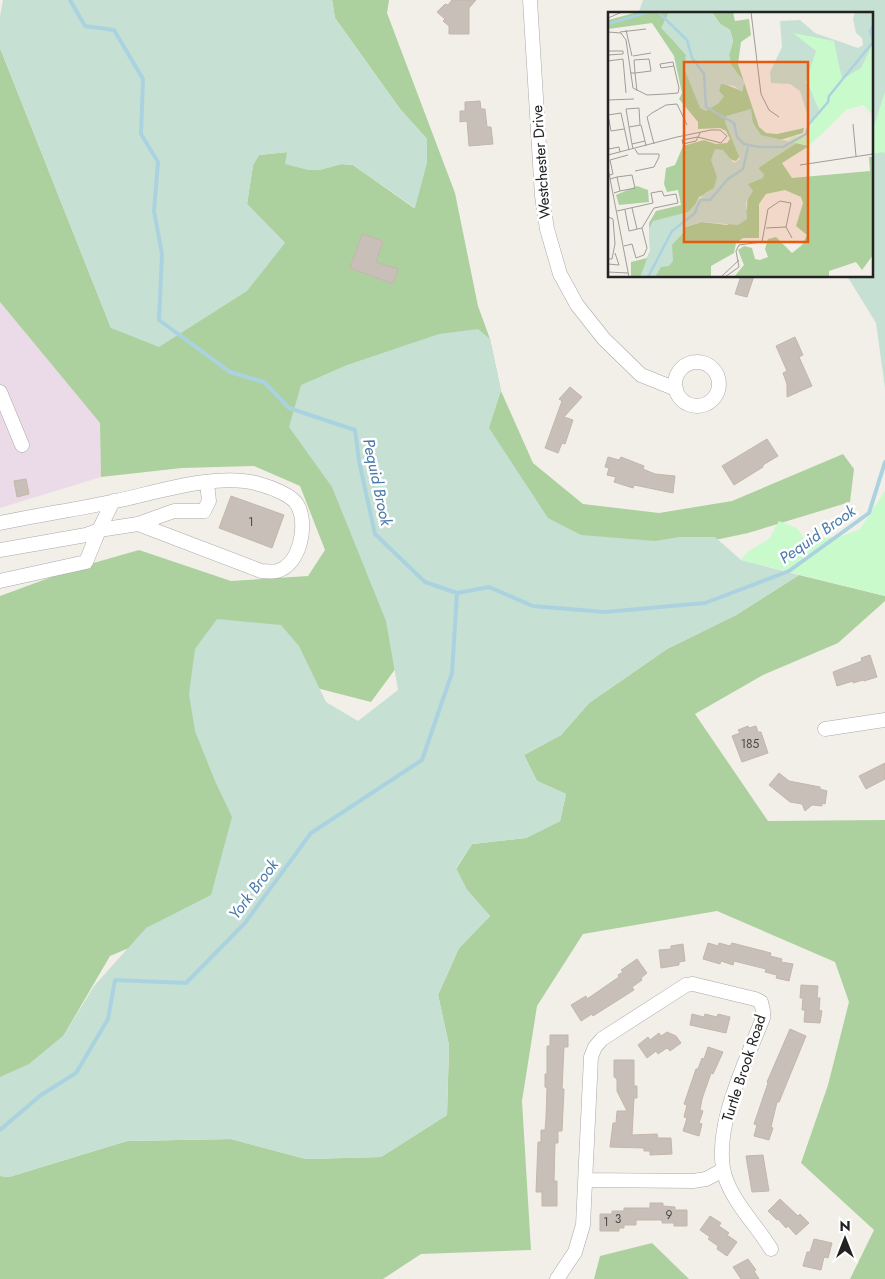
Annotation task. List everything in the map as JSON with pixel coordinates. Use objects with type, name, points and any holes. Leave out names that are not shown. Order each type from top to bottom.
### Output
[{"type":"street","name":"Westchester Drive","points":[[530,0],[542,196],[547,229],[560,274],[577,305],[604,339],[641,375],[676,388]]},
{"type":"street","points":[[0,392],[22,445]]},
{"type":"street","points":[[0,523],[177,488],[230,480],[258,484],[284,493],[298,504],[304,523],[299,545],[291,561],[277,571],[261,571],[138,524]]},
{"type":"street","points":[[0,550],[138,524],[174,511],[204,511],[209,501],[207,483]]},
{"type":"street","points":[[174,511],[177,488]]},
{"type":"street","points":[[0,581],[86,562],[113,501]]},
{"type":"street","points":[[825,730],[885,720]]},
{"type":"street","name":"Turtle Brook Road","points":[[557,1279],[575,1252],[583,1226],[591,1057],[595,1047],[602,1038],[686,985],[693,984],[761,1002],[763,1018],[725,1123],[722,1147],[723,1170],[727,1183],[742,1210],[771,1248]]},
{"type":"street","points":[[586,1180],[694,1181],[706,1179],[723,1170]]},
{"type":"shaded area","points":[[0,302],[100,423],[101,477],[0,508]]},
{"type":"green space","points":[[3,0],[332,0],[335,18],[400,109],[427,139],[427,163],[415,208],[353,165],[341,164],[319,170],[308,170],[285,164],[287,152],[259,155],[253,165],[247,204],[285,243],[247,291],[159,347],[111,328],[0,48],[0,16]]},
{"type":"green space","points":[[332,0],[389,0],[387,13],[455,193],[478,306],[490,339],[501,391],[533,463],[583,504],[659,513],[732,501],[843,454],[854,469],[850,502],[748,533],[678,548],[424,630],[371,702],[301,684],[235,903],[110,956],[40,1076],[0,1113],[0,596],[76,568],[139,550],[231,581],[308,576],[325,550],[300,486],[254,466],[182,468],[101,477],[100,423],[0,302],[0,48],[111,328],[285,243],[247,204],[253,165],[259,155],[288,152],[319,170],[341,164],[353,165],[414,208],[427,139],[400,109],[335,18]]},
{"type":"green space","points":[[643,0],[885,0],[885,388],[876,323],[848,278],[872,278],[872,12],[639,12]]},
{"type":"green space","points":[[885,92],[885,154],[884,152],[872,154],[872,132]]},
{"type":"green space","points":[[478,329],[490,339],[501,391],[489,428],[548,518],[581,535],[655,541],[679,537],[715,537],[741,560],[799,575],[736,615],[667,649],[589,703],[561,735],[524,755],[537,781],[566,794],[560,821],[526,838],[472,844],[456,868],[467,890],[490,916],[459,948],[438,995],[449,1045],[447,1115],[381,1157],[306,1159],[231,1139],[127,1141],[9,1177],[0,1176],[0,1077],[29,1064],[64,1035],[94,986],[146,928],[211,895],[232,817],[195,731],[189,694],[195,649],[217,619],[281,625],[299,646],[326,702],[358,721],[398,690],[386,621],[332,487],[289,427],[301,385],[347,365],[439,334]]},
{"type":"green space","points":[[885,491],[885,596],[741,560],[747,552],[769,539],[779,521],[797,528],[805,540],[842,536],[860,529]]},
{"type":"green space","points":[[799,575],[885,596],[885,601],[838,643],[763,675],[695,714],[768,821],[885,820],[885,1279],[850,1279],[874,1230],[801,1163],[828,1085],[849,1002],[835,962],[717,911],[583,934],[537,1006],[522,1101],[531,1250],[421,1254],[383,1279],[0,1279],[0,1176],[9,1177],[127,1141],[231,1139],[306,1159],[381,1157],[447,1115],[449,1045],[438,995],[459,948],[490,916],[467,890],[456,869],[472,844],[526,838],[560,821],[566,794],[537,781],[524,755],[561,735],[589,703],[667,649],[736,615]]},
{"type":"green space","points":[[652,1243],[689,1279],[594,1279],[600,1256]]},
{"type":"building","points":[[452,0],[476,0],[469,8],[469,34],[449,34],[449,26],[443,21],[445,19],[437,12]]},
{"type":"building","points":[[480,101],[481,109],[485,109],[487,127],[491,127],[493,144],[469,146],[467,121],[460,122],[460,111],[465,111],[465,102]]},
{"type":"building","points":[[362,234],[383,241],[376,262],[398,269],[393,284],[350,268]]},
{"type":"building","points":[[740,278],[753,278],[747,297],[735,294]]},
{"type":"building","points":[[795,337],[803,355],[799,357],[812,386],[787,397],[787,384],[783,373],[787,371],[776,346]]},
{"type":"building","points":[[570,387],[582,397],[564,417],[573,420],[565,444],[562,443],[558,453],[545,448],[562,401],[559,399]]},
{"type":"building","points":[[767,439],[778,456],[734,485],[722,466]]},
{"type":"building","points":[[608,457],[619,460],[621,457],[644,466],[643,469],[655,474],[675,476],[673,493],[634,485],[633,488],[614,482],[616,477],[607,475],[609,468],[605,467]]},
{"type":"building","points":[[26,479],[29,494],[17,497],[14,481]]},
{"type":"building","points":[[231,496],[284,515],[272,548],[219,528]]},
{"type":"building","points":[[870,655],[877,677],[837,686],[833,672],[862,661],[861,658]]},
{"type":"building","points":[[748,726],[749,728],[756,726],[758,732],[761,732],[768,753],[742,762],[732,736],[740,733],[738,730]]},
{"type":"building","points":[[885,763],[885,779],[866,789],[859,776]]},
{"type":"building","points":[[779,773],[789,781],[820,787],[820,789],[827,791],[825,804],[822,803],[822,806],[812,805],[805,811],[802,804],[790,802],[769,785]]},
{"type":"building","points":[[708,943],[718,946],[719,943],[730,946],[732,943],[771,953],[770,956],[782,959],[781,962],[793,964],[789,981],[776,978],[777,975],[765,972],[766,969],[734,961],[733,965],[721,961],[720,964],[703,959]]},
{"type":"building","points":[[683,944],[685,961],[679,962],[679,965],[661,968],[659,950],[671,949],[671,946]]},
{"type":"building","points":[[637,959],[647,973],[641,978],[642,980],[632,987],[634,990],[593,1016],[592,1014],[581,1021],[571,1005],[586,996],[587,999],[619,977],[618,975],[623,972],[621,970]]},
{"type":"building","points":[[801,985],[818,986],[817,998],[820,998],[819,1010],[822,1011],[820,1023],[804,1022],[803,998],[800,998]]},
{"type":"building","points":[[692,1014],[704,1017],[705,1014],[717,1017],[718,1014],[730,1017],[726,1033],[690,1025]]},
{"type":"building","points":[[790,1029],[806,1036],[779,1102],[777,1102],[769,1140],[754,1136],[757,1125],[754,1124],[767,1082]]},
{"type":"building","points":[[667,1032],[676,1036],[681,1043],[670,1051],[667,1048],[658,1054],[656,1051],[647,1058],[638,1045],[648,1037],[650,1040],[659,1033],[661,1036]]},
{"type":"building","points":[[550,1035],[568,1035],[568,1047],[564,1047],[562,1131],[558,1131],[558,1143],[555,1143],[554,1181],[557,1181],[557,1206],[542,1206],[542,1192],[536,1192],[538,1142],[541,1142],[541,1130],[545,1130],[547,1088],[545,1087],[545,1074],[547,1074],[547,1046],[550,1046]]},
{"type":"building","points":[[708,1047],[723,1052],[713,1074],[711,1073],[702,1099],[700,1110],[703,1111],[699,1123],[702,1124],[699,1136],[683,1131],[687,1118],[684,1117],[687,1105],[684,1104],[696,1069],[698,1069],[702,1058],[704,1059]]},
{"type":"building","points":[[614,1060],[634,1060],[634,1086],[637,1086],[637,1098],[634,1098],[632,1135],[657,1134],[658,1138],[671,1138],[672,1154],[650,1155],[650,1151],[644,1151],[644,1148],[610,1147],[613,1123],[616,1123],[617,1111],[627,1111],[617,1091],[617,1079],[614,1077]]},
{"type":"building","points":[[763,1155],[769,1191],[752,1192],[746,1156]]},
{"type":"building","points":[[780,1199],[798,1216],[800,1214],[809,1223],[796,1235],[788,1226],[786,1228],[768,1211]]},
{"type":"building","points":[[650,1203],[663,1203],[663,1206],[675,1207],[675,1210],[687,1210],[687,1226],[674,1226],[674,1223],[662,1223],[662,1220],[636,1220],[636,1225],[624,1225],[624,1228],[619,1228],[619,1231],[600,1231],[600,1214],[624,1211],[624,1208],[650,1208]]},
{"type":"building","points":[[710,1216],[721,1223],[719,1226],[737,1242],[727,1256],[708,1239],[710,1237],[700,1230]]},
{"type":"building","points":[[814,1239],[832,1243],[828,1258],[824,1257],[821,1270],[803,1266],[807,1252],[810,1252]]},
{"type":"building","points":[[748,1259],[756,1270],[754,1271],[759,1279],[741,1279],[733,1267]]},
{"type":"waterway","name":"Pequid Brook","points":[[70,0],[85,26],[114,30],[143,79],[141,134],[158,162],[154,211],[162,254],[159,320],[230,372],[264,382],[289,408],[355,430],[359,461],[375,534],[425,582],[457,593],[489,587],[533,606],[605,612],[705,603],[789,571],[869,513],[885,462]]},
{"type":"waterway","name":"York Brook","points":[[0,1130],[41,1095],[76,1073],[108,1019],[115,980],[186,983],[245,923],[311,833],[422,760],[452,673],[457,593]]}]
